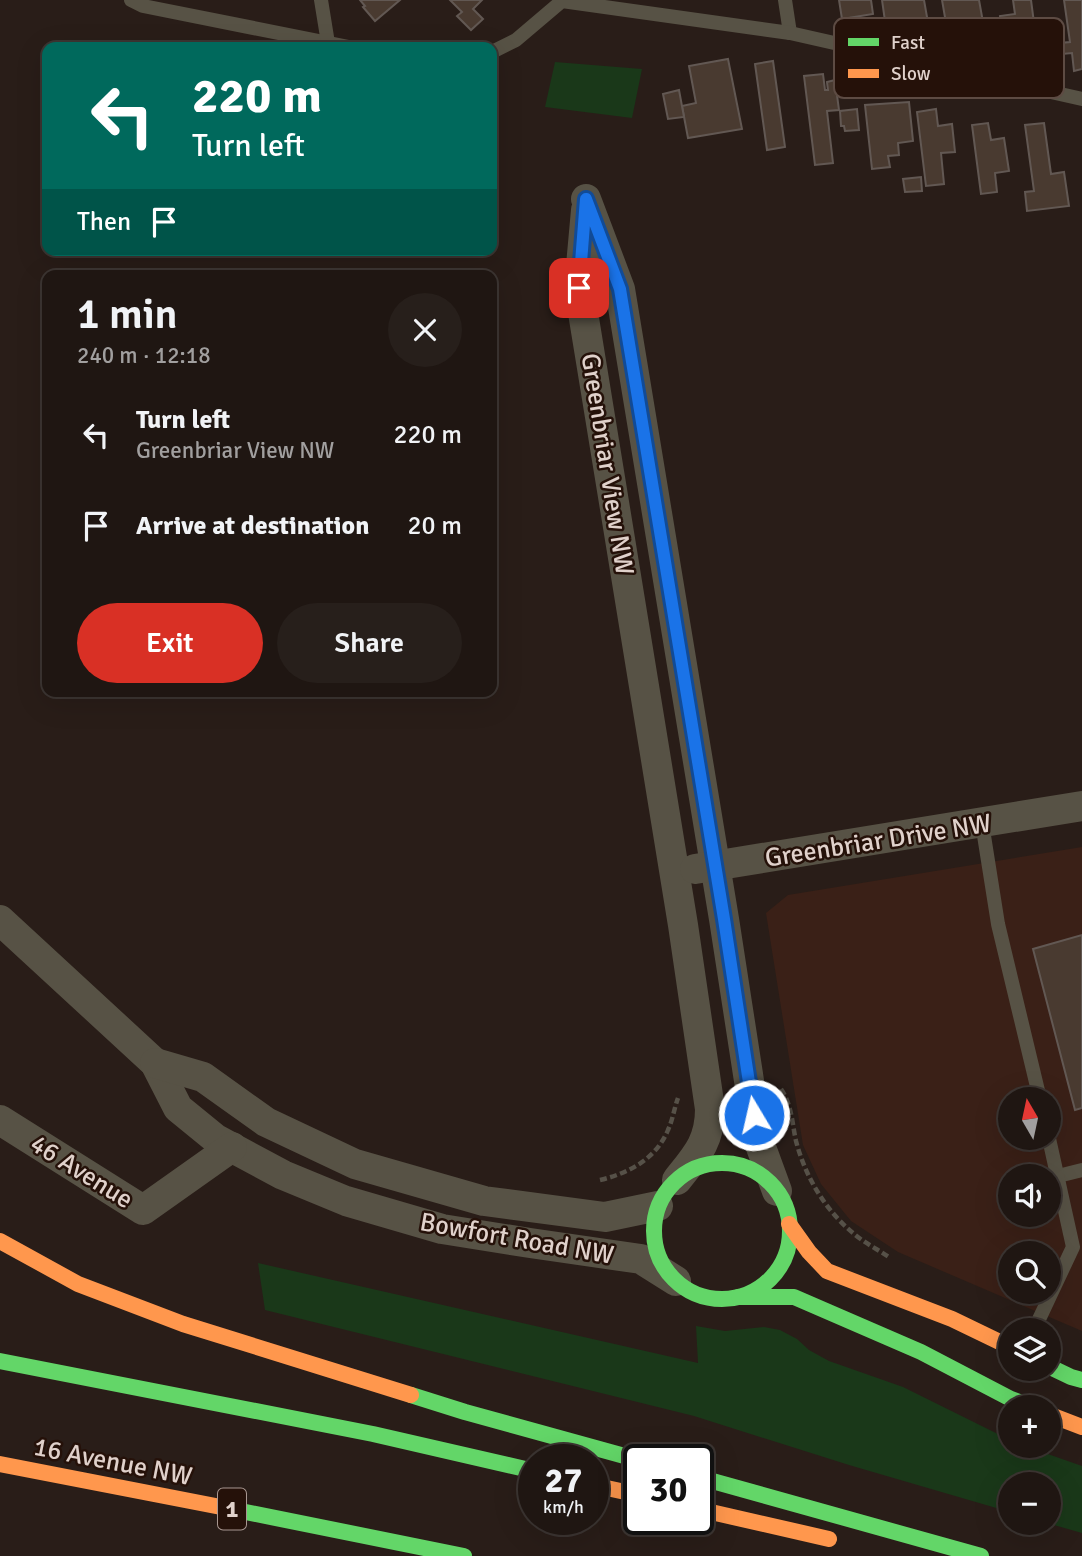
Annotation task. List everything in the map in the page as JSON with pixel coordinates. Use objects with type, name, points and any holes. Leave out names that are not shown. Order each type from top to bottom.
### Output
[{"type":"main road","points":[[739,1297],[759,1288],[776,1273],[783,1262],[788,1250],[789,1224],[783,1201],[761,1175],[741,1166],[719,1164],[697,1168],[686,1173],[666,1192],[658,1206],[654,1222],[653,1238],[657,1254],[676,1281],[695,1293],[717,1299],[794,1297],[921,1352],[1003,1395]]},
{"type":"main road","points":[[789,1224],[827,1271],[952,1319],[998,1341]]},
{"type":"main road","points":[[0,1241],[78,1283],[183,1324],[465,1412],[623,1456]]},
{"type":"main road","points":[[0,1361],[373,1434],[518,1467]]},
{"type":"main road","points":[[1061,1372],[1082,1380]]},
{"type":"main road","points":[[1061,1419],[1082,1427]]},
{"type":"main road","name":"16 Avenue NW","points":[[0,1464],[464,1556]]},
{"type":"main road","points":[[714,1481],[981,1556]]},
{"type":"main road","points":[[714,1513],[848,1544]]},
{"type":"street","name":"Greenbriar View NW","points":[[677,1180],[700,1152],[708,1132],[710,1109],[579,288],[586,199],[620,289],[758,1139],[776,1191]]},
{"type":"street","name":"Greenbriar Drive NW","points":[[674,873],[1082,806]]},
{"type":"street","name":"Bowfort Road NW","points":[[0,920],[155,1063],[178,1108],[216,1139],[283,1175],[346,1201],[442,1229],[641,1259],[676,1281]]},
{"type":"street","name":"Bowfort Road NW","points":[[155,1063],[203,1077],[266,1122],[355,1164],[484,1201],[605,1217],[658,1206]]},
{"type":"street","name":"46 Avenue","points":[[0,1120],[143,1210],[232,1147]]},
{"type":"lane","points":[[131,0],[143,5],[323,42]]},
{"type":"lane","points":[[321,0],[328,42]]},
{"type":"lane","points":[[497,50],[516,40],[562,0],[790,33],[834,43]]},
{"type":"lane","points":[[785,0],[790,33]]},
{"type":"lane","points":[[1064,95],[1082,99]]},
{"type":"lane","points":[[982,823],[999,924],[1037,1087]]},
{"type":"lane","points":[[1061,1175],[1082,1170]]},
{"type":"lane","points":[[1040,1318],[1077,1248],[1061,1187]]},
{"type":"path","points":[[790,1109],[796,1141],[808,1176],[829,1209],[853,1233],[889,1257]]},
{"type":"path","points":[[600,1180],[637,1167],[655,1151],[667,1133],[673,1110]]},
{"type":"shaded area","points":[[1082,847],[1082,1331],[1061,1322],[1061,1318],[1052,1318],[1019,1304],[1061,1304],[1061,1241],[998,1241],[998,1295],[898,1252],[851,1221],[821,1184],[803,1145],[766,913],[788,895]]},
{"type":"green space","points":[[555,62],[642,69],[632,118],[545,107]]},
{"type":"green space","points":[[258,1263],[698,1363],[696,1326],[725,1331],[764,1327],[780,1330],[829,1361],[903,1387],[998,1434],[998,1458],[1059,1458],[1082,1466],[1082,1533],[1061,1527],[1061,1472],[998,1472],[998,1508],[694,1416],[265,1310]]},
{"type":"building","points":[[360,0],[400,0],[375,21]]},
{"type":"building","points":[[450,0],[482,0],[473,9],[483,19],[471,30],[457,16],[462,12]]},
{"type":"building","points":[[839,0],[871,0],[873,14],[842,18]]},
{"type":"building","points":[[882,0],[924,0],[927,18],[885,18]]},
{"type":"building","points":[[942,0],[979,0],[982,18],[945,18]]},
{"type":"building","points":[[1013,0],[1031,0],[1033,18],[1000,18],[1015,14]]},
{"type":"building","points":[[1064,0],[1082,0],[1082,69],[1074,71],[1072,53],[1064,54],[1064,43],[1070,42]]},
{"type":"building","points":[[728,59],[742,129],[688,138],[682,106],[696,103],[689,66]]},
{"type":"building","points":[[773,61],[785,147],[767,150],[755,64]]},
{"type":"building","points":[[823,74],[825,90],[828,90],[827,82],[834,80],[834,98],[837,98],[839,110],[827,111],[833,163],[815,165],[804,76]]},
{"type":"building","points":[[679,90],[684,117],[668,119],[663,94]]},
{"type":"building","points":[[909,102],[913,141],[898,143],[899,155],[888,156],[890,167],[872,169],[865,105]]},
{"type":"building","points":[[857,109],[859,130],[845,131],[844,126],[841,126],[840,111]]},
{"type":"building","points":[[936,109],[938,126],[952,124],[955,152],[941,153],[944,184],[926,186],[917,112]]},
{"type":"building","points":[[988,123],[991,140],[1004,138],[1009,171],[995,173],[997,192],[981,194],[972,125]]},
{"type":"building","points":[[1044,123],[1051,174],[1064,172],[1069,206],[1027,211],[1025,192],[1034,191],[1025,125]]},
{"type":"building","points":[[921,177],[922,191],[905,192],[903,179]]},
{"type":"building","points":[[1082,935],[1082,1108],[1075,1110],[1033,949]]},
{"type":"traffic: fast","points":[[722,1163],[748,1168],[770,1183],[785,1205],[790,1231],[785,1257],[770,1279],[748,1294],[722,1299],[696,1294],[674,1279],[659,1257],[654,1231],[659,1205],[674,1183],[696,1168],[722,1163]]},
{"type":"traffic: fast","points":[[739,1297],[794,1297],[921,1352],[1003,1395]]},
{"type":"traffic: fast","points":[[0,1361],[373,1434],[518,1467]]},
{"type":"traffic: fast","points":[[1061,1372],[1082,1380]]},
{"type":"traffic: fast","points":[[411,1395],[623,1456]]},
{"type":"traffic: fast","points":[[714,1481],[981,1556]]},
{"type":"traffic: fast","points":[[226,1508],[464,1556]]},
{"type":"traffic: slow","points":[[789,1224],[827,1271],[952,1319],[998,1341]]},
{"type":"traffic: slow","points":[[0,1241],[78,1284],[183,1324],[411,1395]]},
{"type":"traffic: slow","points":[[1061,1419],[1082,1427]]},
{"type":"traffic: slow","points":[[0,1464],[226,1508]]},
{"type":"traffic: slow","points":[[609,1488],[623,1492]]},
{"type":"traffic: slow","points":[[714,1513],[829,1539]]},
{"type":"route","points":[[579,288],[586,199],[620,289],[754,1115]]}]
